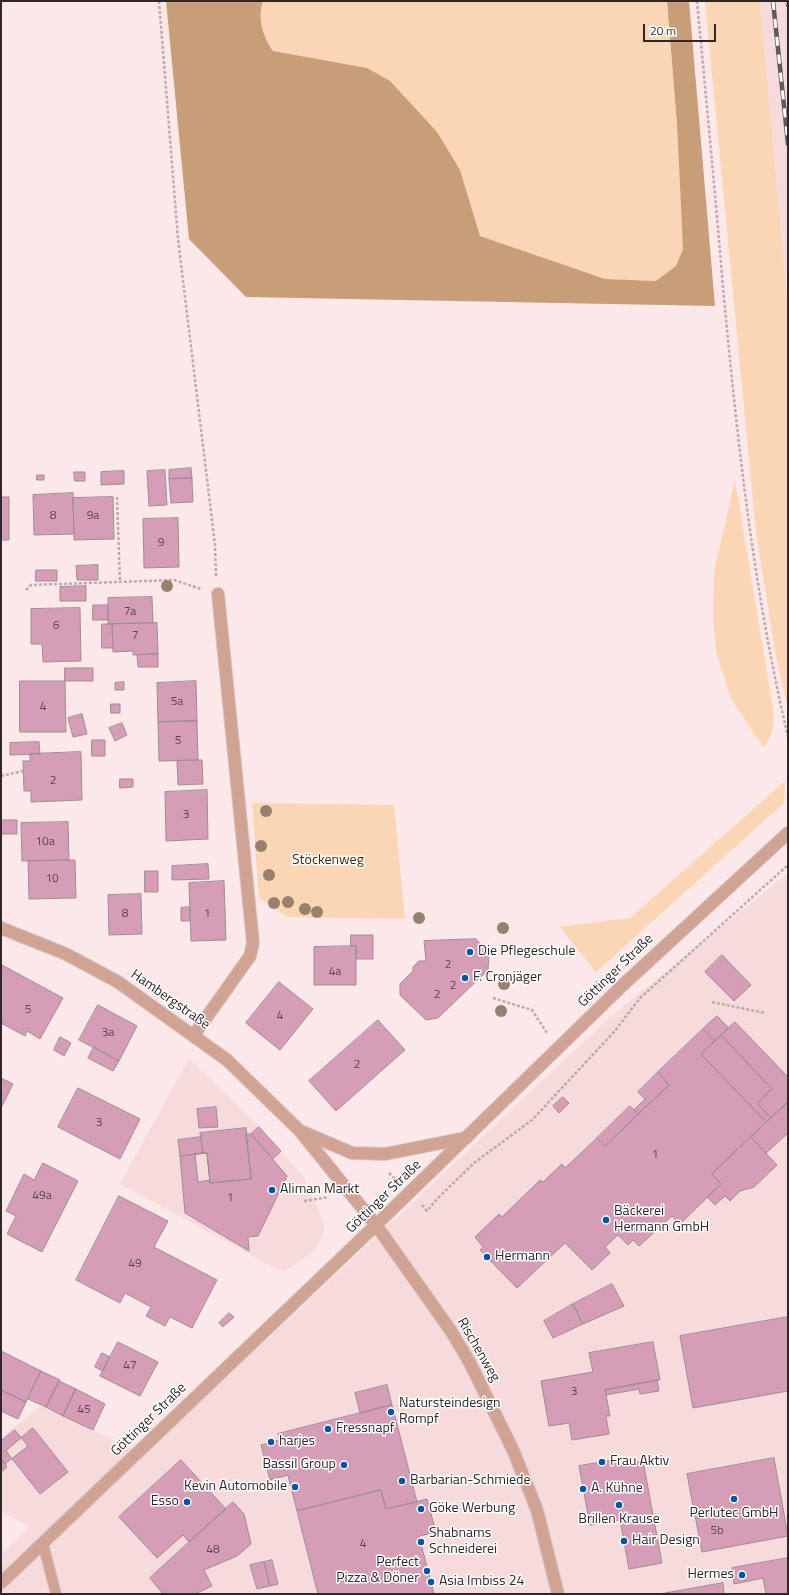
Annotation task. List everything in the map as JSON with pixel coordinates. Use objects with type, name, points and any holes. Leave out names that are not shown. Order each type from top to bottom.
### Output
[{"type":"street","points":[[194,1035],[250,956],[253,943],[218,594]]},
{"type":"street","name":"Göttinger Straße","points":[[1,1583],[376,1225],[624,984],[788,833]]},
{"type":"street","name":"Hambergstraße","points":[[1,928],[66,954],[118,982],[227,1060],[300,1131],[376,1225]]},
{"type":"street","name":"Hambergstraße","points":[[300,1131],[352,1153],[385,1154],[466,1138]]},
{"type":"street","name":"Rischenweg","points":[[376,1225],[451,1332],[483,1387],[513,1450],[537,1510],[558,1594]]},
{"type":"lane","points":[[43,1544],[56,1594]]},
{"type":"path","points":[[26,590],[31,585],[174,580],[218,594],[215,545],[178,239],[159,1]]},
{"type":"path","points":[[697,1],[737,435],[756,574],[774,676],[788,737]]},
{"type":"path","points":[[117,497],[120,582]]},
{"type":"path","points":[[1,776],[23,771]]},
{"type":"path","points":[[427,1211],[437,1198],[474,1163],[532,1120],[614,1032],[640,998],[788,865]]},
{"type":"path","points":[[493,998],[532,1010],[540,1023]]},
{"type":"path","points":[[712,1002],[765,1014]]},
{"type":"path","points":[[385,1154],[389,1172],[409,1193]]},
{"type":"shaded area","points":[[166,1],[263,1],[261,7],[262,27],[266,40],[273,51],[367,68],[390,81],[437,132],[460,170],[480,236],[605,279],[656,281],[676,266],[683,249],[677,124],[667,1],[689,1],[715,306],[246,297],[189,239]]},
{"type":"shaded area","points":[[760,1],[788,1],[788,306]]},
{"type":"shaded area","points":[[788,873],[788,1594],[1,1594],[1,1555],[30,1527],[1,1511],[1,1438],[42,1405],[144,1455],[610,1017]]},
{"type":"shaded area","points":[[189,1058],[259,1127],[303,1176],[311,1193],[324,1224],[324,1232],[321,1240],[312,1253],[283,1272],[120,1184]]},
{"type":"green space","points":[[263,1],[667,1],[677,124],[683,249],[676,266],[656,281],[605,279],[480,236],[460,170],[367,68],[273,51],[266,40],[262,27],[261,7]]},
{"type":"green space","points":[[705,1],[760,1],[788,306],[788,708],[776,657],[756,533]]},
{"type":"green space","points":[[735,480],[774,715],[771,736],[763,747],[730,697],[716,651],[713,617],[714,571]]},
{"type":"green space","points":[[785,781],[784,803],[595,973],[592,967],[560,927],[630,918]]},
{"type":"green space","name":"Stöckenweg","points":[[252,803],[394,805],[405,919],[287,917],[259,898]]},
{"type":"building","points":[[191,468],[192,478],[169,479],[169,470]]},
{"type":"building","points":[[165,470],[167,505],[149,506],[147,471]]},
{"type":"building","points":[[124,471],[124,484],[101,485],[101,472]]},
{"type":"building","points":[[74,472],[85,472],[85,481],[75,481]]},
{"type":"building","points":[[37,475],[44,475],[44,480],[37,480]]},
{"type":"building","points":[[192,478],[193,502],[171,503],[169,479]]},
{"type":"building","points":[[73,493],[74,534],[34,535],[33,495]]},
{"type":"building","points":[[1,497],[9,497],[9,540],[1,540]]},
{"type":"building","points":[[113,497],[114,539],[74,540],[73,498]]},
{"type":"building","points":[[178,518],[179,567],[144,568],[143,519]]},
{"type":"building","points":[[98,565],[98,580],[77,580],[76,566]]},
{"type":"building","points":[[36,570],[57,570],[57,581],[36,581]]},
{"type":"building","points":[[86,586],[86,601],[60,601],[60,587]]},
{"type":"building","points":[[152,597],[153,623],[108,624],[108,598]]},
{"type":"building","points":[[93,605],[108,605],[108,620],[93,620]]},
{"type":"building","points":[[80,608],[81,661],[43,662],[42,644],[31,644],[31,609]]},
{"type":"building","points":[[157,623],[158,654],[133,655],[133,651],[113,652],[112,624]]},
{"type":"building","points":[[102,624],[112,624],[113,648],[102,648]]},
{"type":"building","points":[[158,654],[158,667],[138,667],[137,655]]},
{"type":"building","points":[[65,668],[93,668],[93,681],[65,681]]},
{"type":"building","points":[[20,681],[65,681],[66,732],[20,732]]},
{"type":"building","points":[[196,681],[197,721],[158,722],[157,683]]},
{"type":"building","points":[[124,682],[124,690],[115,690],[115,683]]},
{"type":"building","points":[[111,704],[120,704],[120,713],[111,713]]},
{"type":"building","points":[[82,714],[87,734],[73,737],[68,718]]},
{"type":"building","points":[[197,721],[198,760],[159,761],[158,722]]},
{"type":"building","points":[[122,723],[127,735],[115,741],[109,728]]},
{"type":"building","points":[[92,740],[105,740],[105,756],[92,756]]},
{"type":"building","points":[[39,742],[40,754],[10,755],[10,743]]},
{"type":"building","points":[[81,752],[82,800],[31,802],[31,791],[24,791],[23,761],[30,761],[30,754]]},
{"type":"building","points":[[202,760],[203,784],[178,785],[177,761]]},
{"type":"building","points":[[120,779],[133,779],[133,787],[120,788]]},
{"type":"building","points":[[207,790],[208,839],[166,841],[165,792]]},
{"type":"building","points":[[1,820],[17,820],[17,834],[1,834]]},
{"type":"building","points":[[68,822],[69,860],[22,861],[21,823]]},
{"type":"building","points":[[75,860],[76,898],[29,899],[28,861]]},
{"type":"building","points":[[208,864],[209,879],[172,880],[172,866]]},
{"type":"building","points":[[145,871],[158,871],[158,892],[145,892]]},
{"type":"building","points":[[224,881],[226,940],[191,941],[189,883]]},
{"type":"building","points":[[141,894],[142,934],[109,935],[108,895]]},
{"type":"building","points":[[190,907],[190,921],[181,921],[181,908]]},
{"type":"building","points":[[351,935],[373,935],[373,959],[356,959],[356,946],[351,946]]},
{"type":"building","points":[[476,939],[489,953],[488,970],[438,1018],[426,1020],[400,995],[400,984],[413,971],[413,967],[419,961],[426,961],[424,941]]},
{"type":"building","points":[[356,946],[356,985],[314,985],[314,947]]},
{"type":"building","points":[[722,955],[751,985],[734,1001],[705,972]]},
{"type":"building","points":[[2,965],[63,998],[40,1039],[27,1031],[25,1036],[1,1023]]},
{"type":"building","points":[[279,982],[313,1009],[280,1050],[246,1023]]},
{"type":"building","points":[[98,1005],[137,1026],[119,1061],[79,1040]]},
{"type":"building","points":[[717,1016],[729,1028],[715,1041],[703,1029]]},
{"type":"building","points":[[378,1020],[405,1050],[336,1111],[309,1081]]},
{"type":"building","points":[[735,1022],[788,1077],[788,1102],[771,1118],[757,1103],[772,1089],[721,1035]]},
{"type":"building","points":[[703,1029],[715,1041],[701,1054],[766,1122],[712,1174],[721,1184],[680,1224],[672,1216],[639,1246],[633,1240],[628,1245],[618,1235],[605,1247],[610,1253],[592,1270],[565,1243],[517,1288],[480,1250],[483,1247],[475,1237],[499,1214],[502,1217],[540,1180],[543,1182],[562,1164],[565,1168],[597,1138],[605,1146],[669,1085],[658,1072]]},
{"type":"building","points":[[721,1035],[772,1089],[757,1103],[771,1118],[766,1122],[701,1054]]},
{"type":"building","points":[[60,1037],[71,1043],[64,1056],[54,1050]]},
{"type":"building","points":[[94,1047],[119,1061],[113,1071],[88,1058]]},
{"type":"building","points":[[658,1072],[669,1085],[638,1114],[634,1110],[645,1099],[638,1092]]},
{"type":"building","points":[[1,1078],[13,1084],[1,1108]]},
{"type":"building","points":[[78,1088],[140,1119],[120,1159],[58,1127]]},
{"type":"building","points":[[563,1097],[569,1103],[559,1113],[553,1106]]},
{"type":"building","points":[[788,1102],[788,1133],[766,1153],[751,1137]]},
{"type":"building","points":[[630,1106],[638,1114],[605,1146],[597,1138]]},
{"type":"building","points":[[216,1107],[218,1127],[199,1128],[197,1109]]},
{"type":"building","points":[[259,1127],[281,1151],[273,1159],[251,1134]]},
{"type":"building","points":[[246,1128],[251,1179],[210,1183],[207,1153],[203,1153],[200,1133]]},
{"type":"building","points":[[246,1134],[251,1134],[287,1176],[258,1236],[248,1237],[249,1251],[185,1213],[180,1156],[207,1153],[210,1183],[251,1179]]},
{"type":"building","points":[[201,1137],[203,1153],[180,1156],[178,1140]]},
{"type":"building","points":[[751,1137],[777,1165],[754,1187],[740,1191],[730,1201],[725,1196],[715,1205],[707,1197],[721,1184],[712,1174]]},
{"type":"building","points":[[207,1153],[210,1180],[198,1182],[195,1154]]},
{"type":"building","points":[[43,1163],[78,1181],[42,1252],[7,1234],[16,1216],[6,1211],[24,1174],[34,1180]]},
{"type":"building","points":[[119,1196],[168,1221],[154,1247],[217,1280],[192,1328],[170,1317],[165,1326],[146,1316],[151,1307],[125,1293],[120,1303],[76,1280]]},
{"type":"building","points":[[612,1284],[624,1306],[583,1324],[573,1304]]},
{"type":"building","points":[[573,1304],[583,1324],[553,1338],[544,1321]]},
{"type":"building","points":[[229,1313],[234,1317],[223,1327],[219,1323]]},
{"type":"building","points":[[788,1317],[788,1391],[693,1408],[680,1336]]},
{"type":"building","points":[[118,1342],[158,1362],[140,1396],[100,1376]]},
{"type":"building","points":[[653,1342],[660,1380],[605,1390],[610,1416],[606,1416],[609,1434],[572,1440],[569,1423],[549,1426],[541,1381],[593,1372],[589,1353]]},
{"type":"building","points":[[1,1351],[41,1371],[26,1402],[1,1390]]},
{"type":"building","points":[[102,1353],[110,1357],[103,1371],[95,1367]]},
{"type":"building","points":[[41,1371],[60,1380],[46,1407],[28,1399]]},
{"type":"building","points":[[657,1380],[659,1391],[640,1394],[639,1389],[606,1395],[605,1390]]},
{"type":"building","points":[[59,1381],[76,1389],[63,1416],[46,1407]]},
{"type":"building","points":[[387,1385],[392,1405],[360,1413],[355,1393]]},
{"type":"building","points":[[76,1389],[105,1404],[93,1430],[63,1416]]},
{"type":"building","points":[[1,1390],[26,1402],[18,1419],[1,1411]]},
{"type":"building","points":[[392,1405],[417,1502],[386,1509],[381,1490],[297,1511],[288,1475],[270,1480],[261,1445],[279,1440],[278,1434]]},
{"type":"building","points":[[33,1428],[68,1472],[40,1494],[6,1451]]},
{"type":"building","points":[[15,1430],[28,1446],[5,1464],[1,1459],[1,1441]]},
{"type":"building","points":[[774,1458],[788,1536],[702,1552],[687,1474]]},
{"type":"building","points":[[1,1459],[7,1467],[1,1472]]},
{"type":"building","points":[[181,1460],[226,1509],[189,1542],[183,1535],[157,1558],[119,1517]]},
{"type":"building","points":[[616,1460],[618,1466],[643,1461],[662,1563],[629,1569],[620,1520],[590,1525],[579,1466]]},
{"type":"building","points":[[381,1490],[386,1509],[427,1499],[436,1532],[419,1536],[434,1594],[318,1594],[297,1511]]},
{"type":"building","points":[[233,1502],[244,1514],[251,1544],[237,1556],[204,1570],[212,1586],[195,1594],[163,1594],[150,1578]]},
{"type":"building","points":[[788,1558],[788,1594],[766,1594],[763,1578],[734,1584],[732,1568]]},
{"type":"building","points":[[272,1560],[278,1584],[270,1586],[264,1562]]},
{"type":"building","points":[[264,1562],[270,1586],[257,1589],[250,1565]]},
{"type":"building","points":[[723,1583],[724,1594],[660,1594]]},
{"type":"railway","points":[[773,1],[788,144]]},
{"type":"place","name":"Die Pflegeschule","points":[[470,952]]},
{"type":"place","name":"F. Cronjäger","points":[[465,978]]},
{"type":"place","name":"Aliman Markt","points":[[272,1190]]},
{"type":"place","name":"Bäckerei Hermann GmbH","points":[[606,1220]]},
{"type":"place","name":"Hermann","points":[[487,1257]]},
{"type":"place","name":"Natursteindesign Rompf","points":[[391,1412]]},
{"type":"place","name":"Fressnapf","points":[[328,1429]]},
{"type":"place","name":"harjes","points":[[271,1442]]},
{"type":"place","name":"Frau Aktiv","points":[[602,1462]]},
{"type":"place","name":"Bassil Group","points":[[344,1465]]},
{"type":"place","name":"Barbarian-Schmiede","points":[[402,1481]]},
{"type":"place","name":"Kevin Automobile","points":[[295,1487]]},
{"type":"place","name":"A. Kühne","points":[[583,1489]]},
{"type":"place","name":"Perlutec GmbH","points":[[734,1499]]},
{"type":"place","name":"Esso","points":[[187,1502]]},
{"type":"place","name":"Brillen Krause","points":[[619,1505]]},
{"type":"place","name":"Göke Werbung","points":[[421,1509]]},
{"type":"place","name":"Hair Design","points":[[624,1541]]},
{"type":"place","name":"Shabnams Schneiderei","points":[[421,1542]]},
{"type":"place","name":"Perfect Pizza & Döner","points":[[427,1571]]},
{"type":"place","name":"Hermes","points":[[742,1575]]},
{"type":"place","name":"Asia Imbiss 24","points":[[431,1582]]}]
